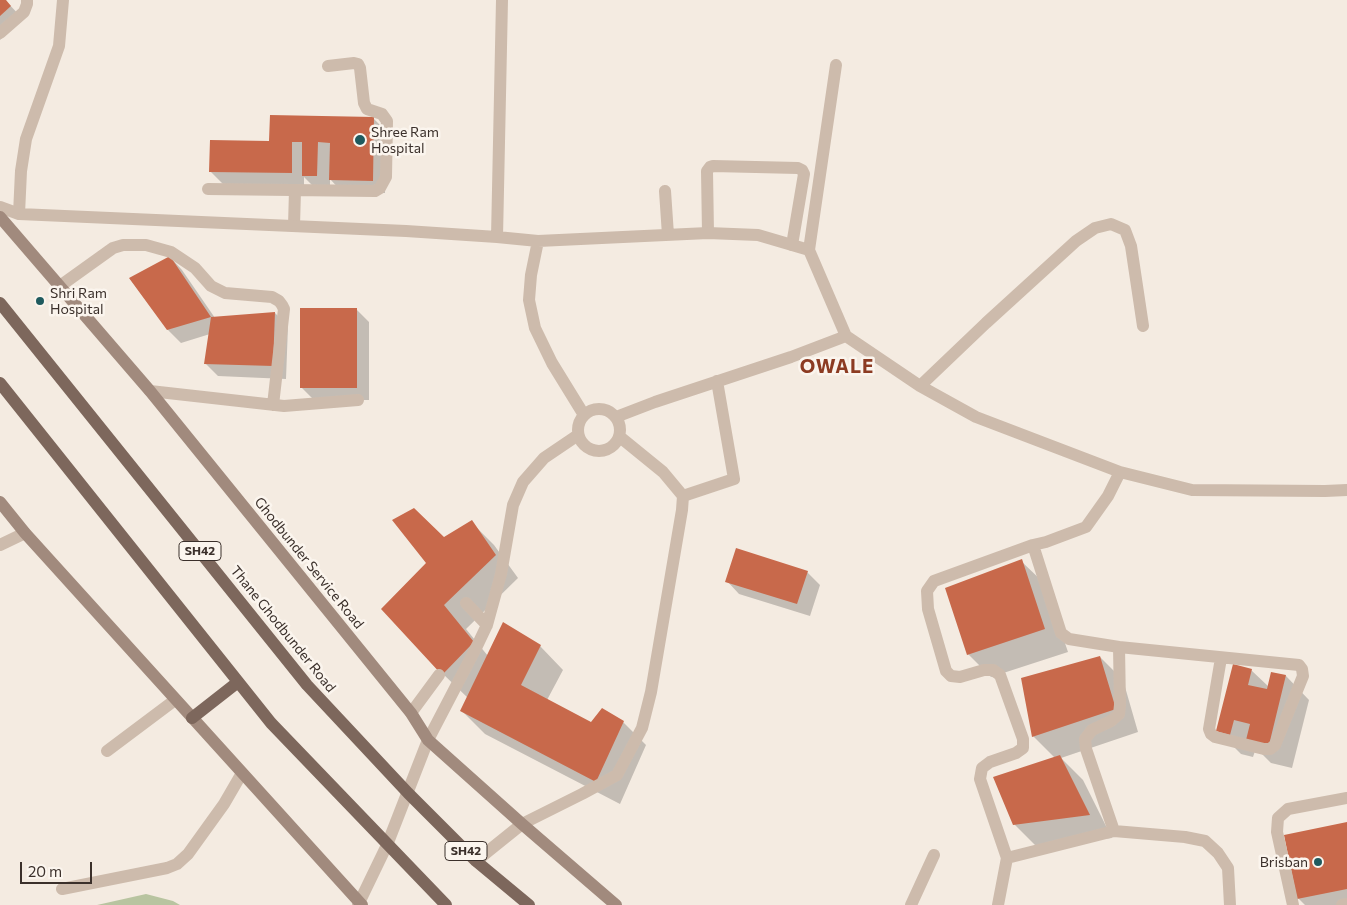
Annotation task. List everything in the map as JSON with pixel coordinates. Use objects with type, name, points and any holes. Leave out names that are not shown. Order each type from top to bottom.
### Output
[{"type":"main road","name":"Thane Ghodbunder Road","points":[[0,303],[307,685],[408,793],[476,861],[529,905]]},
{"type":"main road","points":[[0,383],[271,723],[446,905]]},
{"type":"main road","points":[[192,718],[238,682]]},
{"type":"street","points":[[0,33],[24,12],[27,0]]},
{"type":"street","points":[[19,214],[21,171],[26,139],[59,46],[63,0]]},
{"type":"street","points":[[497,237],[502,0]]},
{"type":"street","points":[[208,190],[375,191],[380,188],[386,177],[387,120],[382,114],[367,109],[364,103],[358,64],[328,66]]},
{"type":"street","points":[[836,65],[809,250],[846,336],[920,386],[976,417],[1120,472],[1192,490],[1347,490]]},
{"type":"street","points":[[708,233],[708,171],[710,167],[798,168],[804,174],[792,245]]},
{"type":"street","points":[[294,226],[295,190]]},
{"type":"street","points":[[665,191],[668,235]]},
{"type":"street","points":[[0,207],[19,214],[294,226],[538,241],[708,233],[758,235],[809,250]]},
{"type":"street","name":"Ghodbunder Service Road","points":[[0,217],[150,391],[411,713],[428,740],[616,905]]},
{"type":"street","points":[[920,386],[1076,241],[1096,228],[1111,224],[1125,230],[1131,246],[1143,326]]},
{"type":"street","points":[[538,241],[531,275],[529,300],[535,328],[552,363],[584,415]]},
{"type":"street","points":[[60,286],[113,248],[123,245],[146,245],[171,252],[195,268],[211,286],[225,293],[272,297],[279,300],[284,309],[273,405]]},
{"type":"street","points":[[616,417],[791,357],[846,336]]},
{"type":"street","points":[[683,496],[734,478],[717,381]]},
{"type":"street","points":[[150,391],[284,406],[358,400]]},
{"type":"street","points":[[596,409],[604,409],[616,417],[621,430],[620,437],[611,448],[598,452],[585,447],[578,435],[580,421],[584,415],[596,409]]},
{"type":"street","points":[[0,502],[24,533],[360,904],[387,844],[428,740],[487,626],[501,574],[514,505],[522,482],[544,458],[578,435]]},
{"type":"street","points":[[476,861],[522,824],[617,775],[642,728],[651,692],[683,496],[663,472],[620,437]]},
{"type":"street","points":[[998,905],[1007,858],[980,779],[982,768],[990,762],[1023,748],[1023,739],[1000,675],[993,670],[984,670],[960,677],[951,676],[946,671],[928,609],[927,591],[934,581],[1086,527],[1108,496],[1120,472]]},
{"type":"street","points":[[0,545],[24,533]]},
{"type":"street","points":[[1034,545],[1061,633],[1069,639],[1119,647],[1298,665],[1302,669],[1304,676],[1275,745],[1270,748],[1264,749],[1215,737],[1211,734],[1209,729],[1221,658]]},
{"type":"street","points":[[466,603],[487,626]]},
{"type":"street","points":[[1114,831],[1086,748],[1085,739],[1092,730],[1111,721],[1118,714],[1120,705],[1119,647]]},
{"type":"street","points":[[411,713],[439,675]]},
{"type":"street","points":[[107,751],[175,700]]},
{"type":"street","points":[[62,889],[167,868],[177,864],[188,854],[224,804],[242,773]]},
{"type":"street","points":[[1292,905],[1277,832],[1278,818],[1288,810],[1347,798]]},
{"type":"street","points":[[1007,858],[1114,831],[1205,840],[1218,853],[1228,868],[1230,905]]},
{"type":"street","points":[[911,905],[934,855]]},
{"type":"street","points":[[1342,905],[1347,904]]},
{"type":"green space","points":[[146,894],[173,901],[180,905],[97,905]]},
{"type":"building","points":[[0,0],[6,0],[11,6],[0,16]]},
{"type":"building","points":[[270,115],[374,117],[373,181],[329,180],[330,143],[318,142],[317,176],[302,176],[302,142],[292,142],[292,173],[209,172],[210,140],[269,141]]},
{"type":"building","points":[[170,256],[211,317],[167,330],[129,278]]},
{"type":"building","points":[[300,308],[357,308],[357,388],[300,388]]},
{"type":"building","points":[[275,312],[273,366],[204,364],[211,317]]},
{"type":"building","points":[[414,508],[444,537],[472,520],[496,555],[444,605],[474,642],[442,675],[381,609],[426,563],[392,520]]},
{"type":"building","points":[[736,548],[808,571],[797,604],[725,582]]},
{"type":"building","points":[[1022,559],[1045,629],[967,655],[945,588]]},
{"type":"building","points":[[503,622],[541,645],[521,685],[591,722],[602,708],[624,721],[596,782],[460,711]]},
{"type":"building","points":[[1100,656],[1116,709],[1032,737],[1021,678]]},
{"type":"building","points":[[1233,664],[1252,669],[1248,685],[1267,689],[1271,672],[1286,675],[1269,745],[1246,740],[1250,724],[1234,720],[1230,735],[1216,731]]},
{"type":"building","points":[[1060,755],[1090,815],[1013,825],[993,777]]},
{"type":"building","name":"Brisban","points":[[1347,822],[1347,889],[1297,899],[1284,835]]},
{"type":"place","name":"Shree Ram Hospital","points":[[360,140]]},
{"type":"place","name":"Shri Ram Hospital","points":[[40,301]]},
{"type":"place","name":"Brisban","points":[[1318,862]]},
{"type":"district","name":"OWALE","points":[[837,367]]}]
